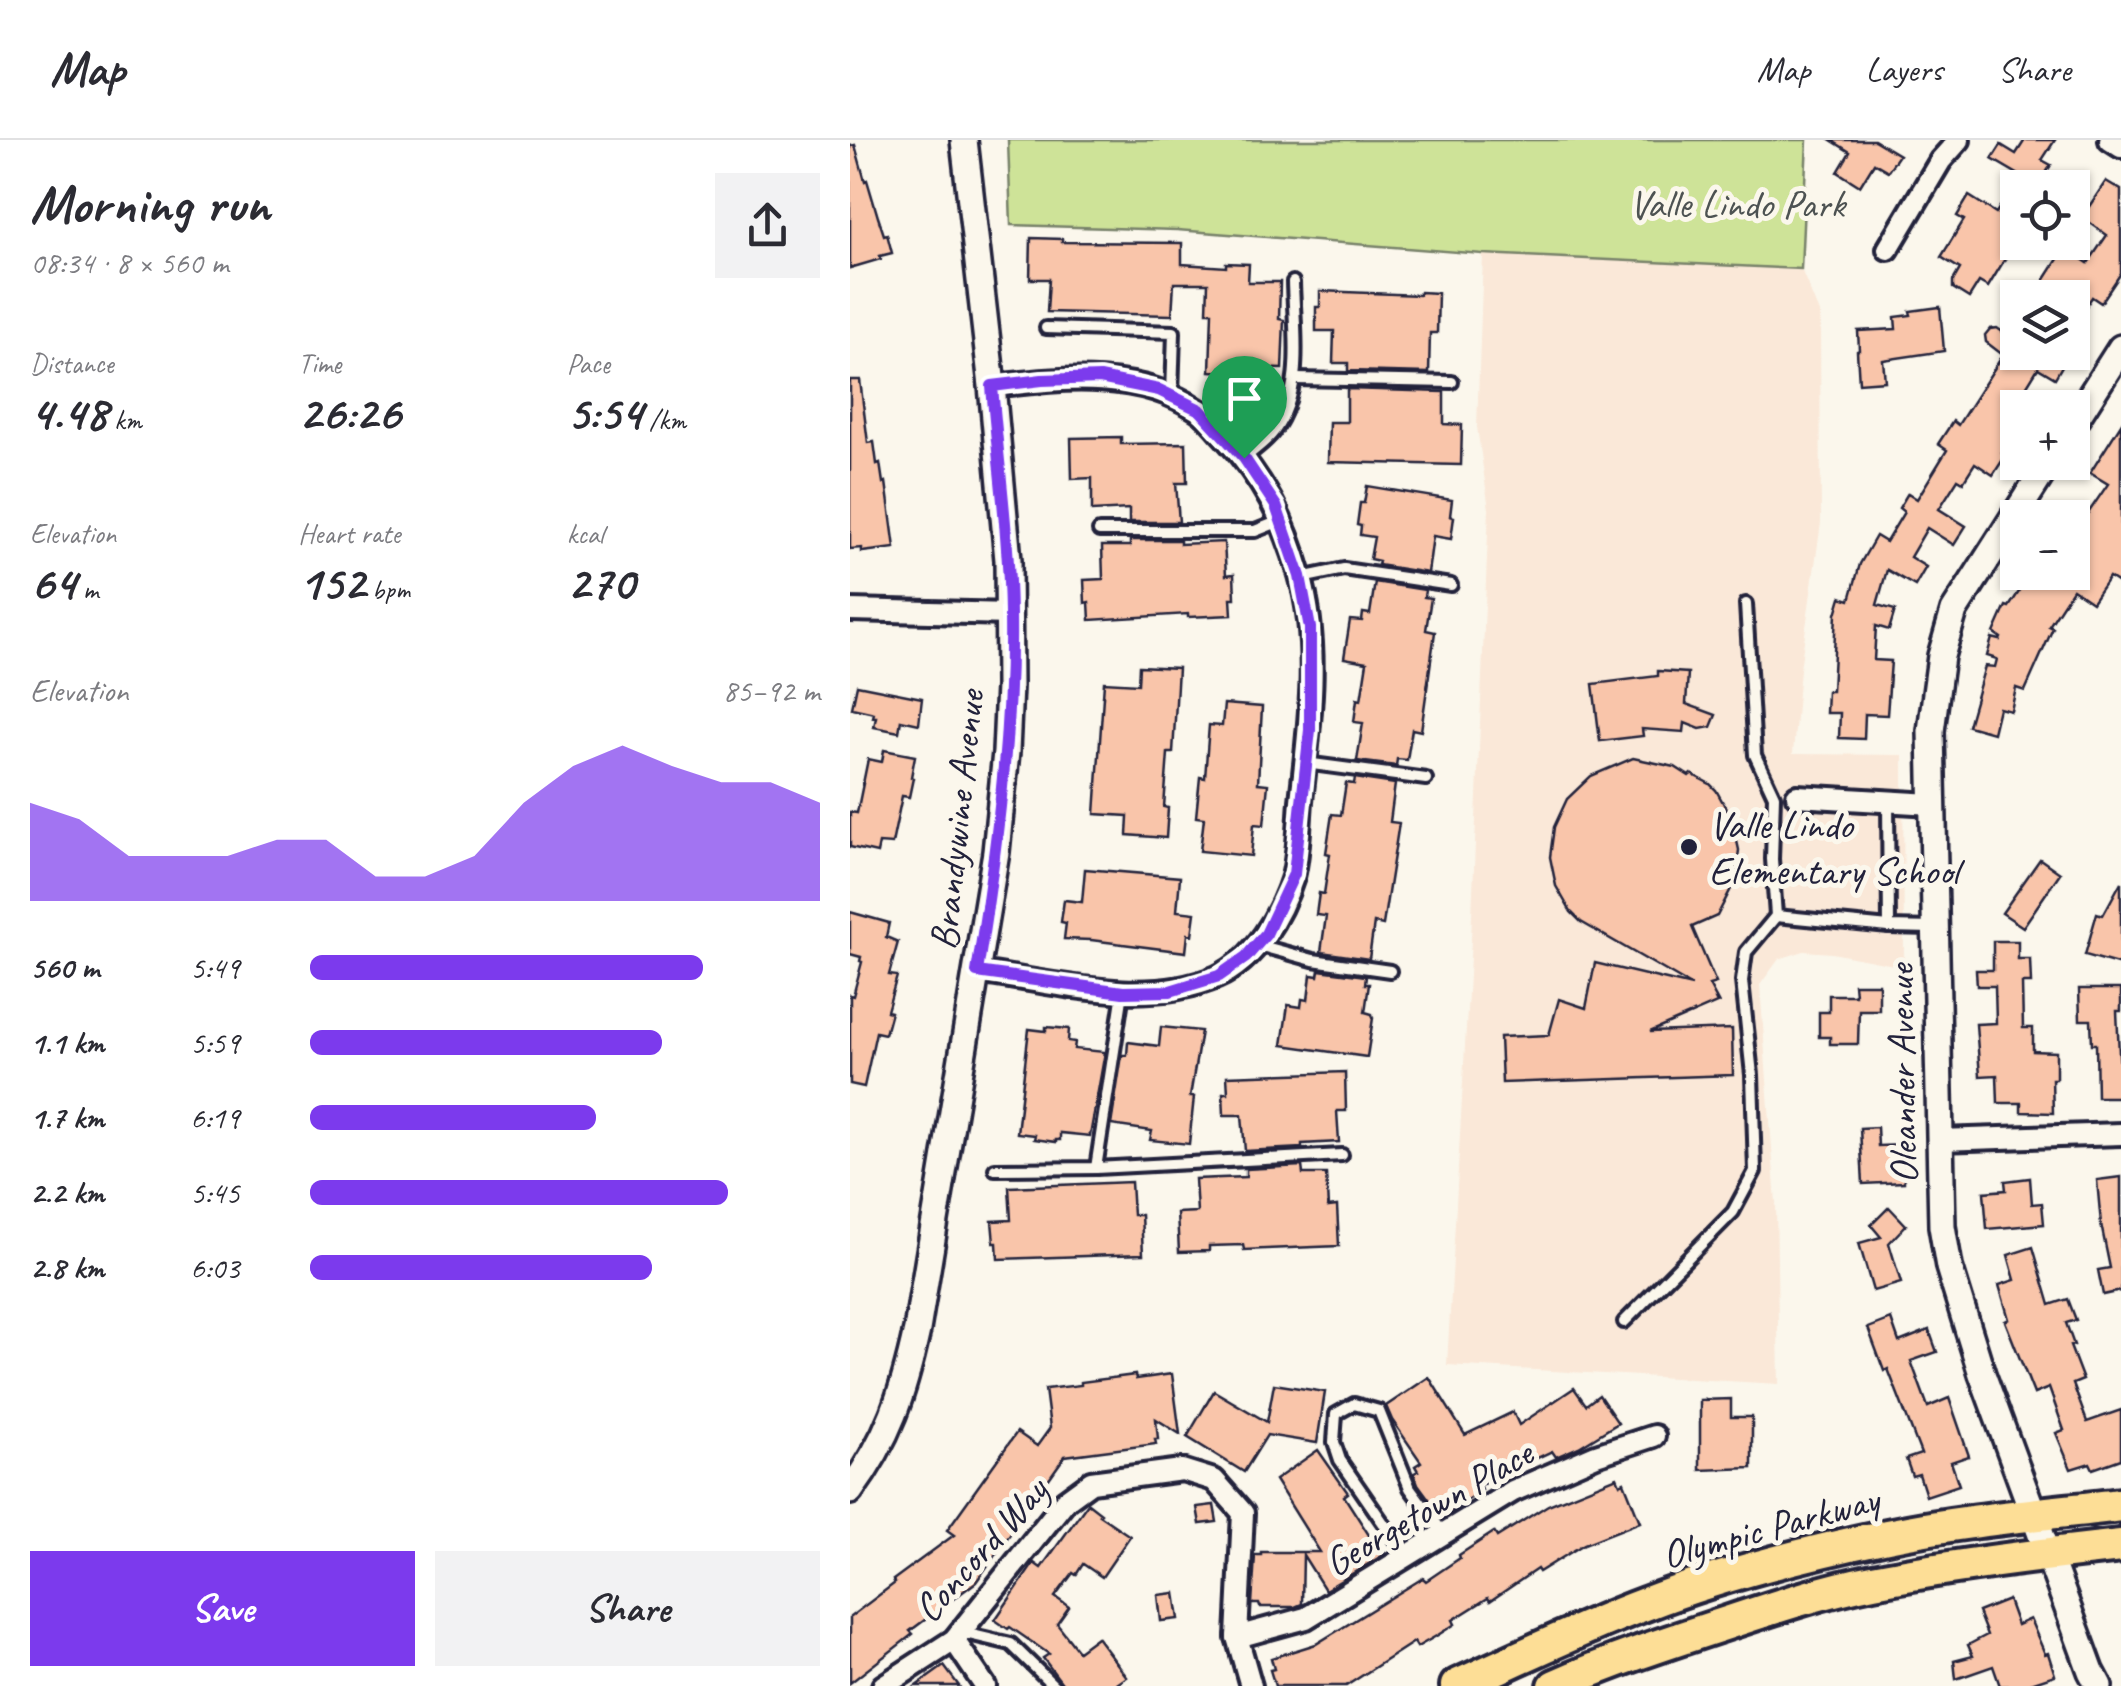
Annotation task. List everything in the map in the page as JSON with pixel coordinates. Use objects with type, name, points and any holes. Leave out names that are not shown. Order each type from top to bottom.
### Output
[{"type":"main road","name":"Olympic Parkway","points":[[1457,1686],[1647,1604],[1728,1577],[1888,1536],[1966,1522],[2121,1505]]},
{"type":"main road","name":"Olympic Parkway","points":[[1556,1686],[1596,1668],[1792,1602],[1870,1582],[1986,1561],[2121,1546]]},
{"type":"street","name":"Brandywine Avenue","points":[[850,1491],[891,1423],[917,1330],[996,852],[1006,752],[1008,560],[964,140]]},
{"type":"street","points":[[1888,249],[1940,160],[1959,140]]},
{"type":"street","points":[[2110,140],[2121,147]]},
{"type":"street","points":[[2090,397],[2121,348]]},
{"type":"street","points":[[977,972],[1123,992],[1170,991],[1219,976],[1246,957],[1266,934],[1294,874],[1310,730],[1310,628],[1301,578],[1276,506],[1244,458],[1200,410],[1159,390],[1100,378],[992,386]]},
{"type":"street","name":"Oleander Avenue","points":[[2037,480],[1954,612],[1941,656],[1931,730],[1942,1226],[1949,1267],[1982,1374],[2099,1686]]},
{"type":"street","points":[[850,610],[1010,614]]},
{"type":"street","points":[[1797,796],[1932,804]]},
{"type":"street","points":[[1940,1140],[2121,1134]]},
{"type":"street","name":"Georgetown Place","points":[[1237,1638],[1306,1618],[1513,1491],[1596,1455],[1654,1436]]},
{"type":"street","name":"Concord Way","points":[[883,1686],[957,1636],[1065,1500],[1091,1482],[1182,1470],[1214,1480],[1244,1513],[1237,1638],[1251,1686]]},
{"type":"street","points":[[957,1636],[985,1686]]},
{"type":"lane","points":[[1244,458],[1273,433],[1286,409],[1295,378],[1293,282]]},
{"type":"lane","points":[[1046,328],[1174,332],[1172,397]]},
{"type":"lane","points":[[1295,378],[1452,382]]},
{"type":"lane","points":[[1100,531],[1255,531],[1281,521]]},
{"type":"lane","points":[[1301,578],[1344,570],[1451,585]]},
{"type":"lane","points":[[1624,1322],[1734,1212],[1754,1171],[1752,1075],[1742,980],[1746,952],[1776,916],[1772,859],[1774,796],[1755,756],[1746,604]]},
{"type":"lane","points":[[1305,763],[1426,779]]},
{"type":"lane","points":[[1774,796],[1797,796]]},
{"type":"lane","points":[[1888,801],[1889,927]]},
{"type":"lane","points":[[1776,916],[1935,928]]},
{"type":"lane","points":[[1257,945],[1329,963],[1390,972]]},
{"type":"lane","points":[[1096,1168],[1123,992]]},
{"type":"lane","points":[[995,1170],[1342,1155]]},
{"type":"lane","points":[[1406,1556],[1340,1460],[1334,1442],[1336,1414],[1354,1404],[1378,1410],[1410,1488],[1443,1533]]},
{"type":"lane","points":[[957,1636],[1011,1644],[1054,1686]]},
{"type":"shaded area","name":"Valle Lindo Elementary School","points":[[1483,254],[1801,269],[1820,315],[1821,523],[1800,669],[1793,754],[1903,755],[1904,967],[1804,951],[1779,959],[1760,985],[1776,1203],[1779,1384],[1447,1365],[1471,939],[1489,509],[1477,427]]},
{"type":"green space","name":"Valle Lindo Park","points":[[1008,140],[1807,140],[1801,269],[1483,254],[1177,230],[1011,225]]},
{"type":"building","points":[[1831,140],[1874,140],[1899,155],[1888,171],[1874,163],[1860,186],[1838,172],[1850,152]]},
{"type":"building","points":[[2025,140],[2055,140],[2042,160],[2051,165],[2048,170],[2011,170],[1992,159],[2001,145],[2016,154]]},
{"type":"building","points":[[855,145],[892,253],[850,268],[850,146]]},
{"type":"building","points":[[2106,181],[2121,190],[2121,273],[2101,303],[2092,297],[2090,300],[2090,280],[2045,280],[2057,260],[2088,263],[2107,235],[2090,223],[2090,205]]},
{"type":"building","points":[[1969,196],[1996,213],[2000,207],[2000,260],[2004,260],[1988,287],[1979,282],[1969,298],[1953,288],[1960,269],[1941,257],[1964,220],[1957,216]]},
{"type":"building","points":[[1031,238],[1182,243],[1182,264],[1249,264],[1248,282],[1280,282],[1279,319],[1284,320],[1282,369],[1249,368],[1249,377],[1210,371],[1212,312],[1207,312],[1208,283],[1174,283],[1172,315],[1047,312],[1049,279],[1030,279]]},
{"type":"building","points":[[1320,291],[1438,293],[1437,333],[1430,333],[1429,373],[1348,371],[1348,363],[1333,363],[1334,331],[1316,331]]},
{"type":"building","points":[[1940,307],[1944,351],[1883,360],[1885,381],[1859,383],[1858,331],[1896,329],[1895,317]]},
{"type":"building","points":[[1990,329],[2000,330],[2000,353],[1986,342],[1985,335]]},
{"type":"building","points":[[2000,360],[2000,370],[2037,370],[2024,390],[2000,390],[2000,464],[1993,475],[1975,463],[1963,482],[1958,479],[1939,509],[1966,526],[1954,545],[1927,528],[1910,557],[1926,567],[1915,586],[1887,570],[1877,605],[1895,610],[1889,630],[1876,626],[1874,660],[1891,661],[1887,715],[1865,714],[1864,739],[1839,738],[1840,713],[1826,713],[1827,691],[1832,691],[1836,614],[1841,597],[1850,600],[1860,564],[1876,536],[1886,542],[1904,512],[1899,508],[1908,493],[1917,499],[1947,450],[1938,444],[1953,421],[1958,425]]},
{"type":"building","points":[[2041,370],[2060,370],[2055,378]]},
{"type":"building","points":[[850,380],[860,380],[868,443],[874,442],[877,464],[880,463],[883,483],[886,482],[895,548],[862,552],[862,548],[850,549]]},
{"type":"building","points":[[1347,389],[1444,392],[1444,424],[1462,425],[1461,465],[1328,462],[1329,422],[1347,422]]},
{"type":"building","points":[[2121,424],[2121,585],[2109,577],[2092,602],[2074,590],[2090,590],[2090,510],[2108,484],[2090,473]]},
{"type":"building","points":[[1121,437],[1121,444],[1186,443],[1187,483],[1176,483],[1179,522],[1129,522],[1129,509],[1092,511],[1092,478],[1072,479],[1071,438]]},
{"type":"building","points":[[1367,486],[1452,500],[1451,539],[1433,536],[1428,573],[1378,565],[1379,561],[1370,559],[1374,537],[1360,535],[1361,526],[1357,525]]},
{"type":"building","points":[[1130,540],[1224,542],[1226,575],[1234,574],[1232,615],[1090,620],[1084,580],[1103,579],[1102,546],[1130,546]]},
{"type":"building","points":[[1375,582],[1425,590],[1424,597],[1431,598],[1426,630],[1435,632],[1421,731],[1412,729],[1407,760],[1397,759],[1396,766],[1357,761],[1363,723],[1354,722],[1367,662],[1344,658],[1350,620],[1362,621],[1363,613],[1370,614]]},
{"type":"building","points":[[2020,590],[2072,590],[2049,626],[2053,628],[2025,691],[2016,688],[2011,711],[1999,708],[1993,733],[1968,726],[1985,666],[1995,667],[1997,659],[1987,656],[1992,638],[2001,638],[1994,633],[2006,606]]},
{"type":"building","points":[[1139,666],[1178,668],[1173,753],[1168,753],[1164,807],[1168,808],[1166,838],[1127,835],[1128,816],[1095,814],[1104,682],[1138,684]]},
{"type":"building","points":[[1658,671],[1688,673],[1686,704],[1716,715],[1711,727],[1700,729],[1685,723],[1684,732],[1642,729],[1643,736],[1600,741],[1593,684],[1658,676]]},
{"type":"building","points":[[857,685],[922,698],[919,724],[901,720],[899,732],[874,727],[874,713],[852,708]]},
{"type":"building","points":[[1224,704],[1262,707],[1258,783],[1268,784],[1264,825],[1254,824],[1251,856],[1200,851],[1204,818],[1196,817],[1200,777],[1205,778],[1209,725],[1222,726]]},
{"type":"building","points":[[884,750],[915,756],[909,797],[902,796],[892,844],[879,843],[877,853],[850,847],[850,812],[857,813],[868,759],[882,762]]},
{"type":"building","points":[[1633,758],[1675,767],[1710,784],[1732,819],[1739,850],[1735,881],[1717,916],[1692,927],[1716,983],[1709,985],[1718,1002],[1650,1032],[1732,1029],[1733,1075],[1502,1083],[1500,1037],[1549,1035],[1559,999],[1586,1008],[1595,963],[1692,986],[1581,922],[1556,886],[1550,857],[1554,827],[1567,799],[1591,776]]},
{"type":"building","points":[[1355,778],[1395,784],[1390,822],[1399,823],[1383,925],[1374,923],[1369,959],[1321,952],[1326,916],[1316,915],[1319,893],[1324,894],[1332,814],[1341,815],[1346,783],[1354,784]]},
{"type":"building","points":[[2040,859],[2060,873],[2023,927],[2002,913]]},
{"type":"building","points":[[1085,869],[1180,877],[1177,911],[1195,913],[1186,952],[1064,939],[1064,900],[1082,902]]},
{"type":"building","points":[[2121,882],[2121,965],[2085,955],[2097,913],[2103,915]]},
{"type":"building","points":[[850,912],[889,923],[886,937],[898,942],[889,975],[897,976],[887,1011],[891,1012],[885,1034],[876,1032],[864,1087],[850,1084],[850,995],[853,996],[862,962],[861,957],[850,954]]},
{"type":"building","points":[[1993,941],[2018,941],[2018,959],[2030,959],[2031,983],[2022,983],[2023,1028],[2033,1028],[2033,1051],[2056,1052],[2053,1113],[2021,1112],[2021,1103],[1998,1103],[1997,1075],[1980,1076],[1976,1024],[1996,1023],[1995,986],[1977,986],[1976,970],[1993,970]]},
{"type":"building","points":[[1319,970],[1366,976],[1365,984],[1369,984],[1365,1012],[1373,1018],[1367,1057],[1282,1045],[1288,1005],[1301,1007],[1302,999],[1308,1000],[1311,975],[1318,976]]},
{"type":"building","points":[[1854,984],[1879,984],[1879,1010],[1859,1010],[1858,1044],[1830,1044],[1830,1037],[1819,1037],[1819,1012],[1829,1012],[1829,995],[1855,995]]},
{"type":"building","points":[[2079,989],[2121,989],[2121,1011],[2117,1011],[2121,1097],[2097,1097],[2096,1044],[2092,1044],[2091,1020],[2080,1020]]},
{"type":"building","points":[[1046,1027],[1069,1029],[1068,1041],[1075,1042],[1074,1049],[1105,1052],[1090,1136],[1060,1133],[1056,1142],[1017,1133],[1029,1029],[1046,1031]]},
{"type":"building","points":[[1161,1027],[1201,1031],[1190,1097],[1194,1097],[1189,1144],[1150,1140],[1152,1131],[1111,1125],[1122,1055],[1127,1055],[1128,1042],[1159,1046]]},
{"type":"building","points":[[1345,1072],[1346,1111],[1337,1111],[1339,1142],[1245,1151],[1242,1115],[1224,1115],[1227,1076]]},
{"type":"building","points":[[1877,1127],[1878,1146],[1903,1145],[1904,1182],[1863,1184],[1860,1128]]},
{"type":"building","points":[[1302,1166],[1303,1174],[1326,1174],[1328,1207],[1337,1206],[1339,1246],[1244,1250],[1243,1245],[1209,1246],[1209,1251],[1179,1252],[1177,1213],[1197,1212],[1195,1179],[1246,1177],[1246,1169]]},
{"type":"building","points":[[2121,1177],[2121,1291],[2103,1295],[2098,1270],[2110,1268],[2097,1180]]},
{"type":"building","points":[[2030,1178],[2032,1204],[2042,1203],[2044,1224],[1987,1229],[1984,1192],[2006,1190],[2005,1181]]},
{"type":"building","points":[[1131,1182],[1133,1215],[1141,1215],[1143,1254],[998,1259],[992,1221],[1011,1220],[1009,1187]]},
{"type":"building","points":[[1889,1207],[1906,1225],[1889,1243],[1901,1283],[1873,1291],[1859,1243],[1881,1237],[1871,1225]]},
{"type":"building","points":[[2033,1247],[2050,1305],[2068,1299],[2076,1320],[2066,1323],[2083,1380],[2073,1384],[2087,1422],[2121,1410],[2121,1459],[2093,1469],[2090,1463],[2071,1469],[2056,1433],[2064,1430],[2049,1388],[2034,1394],[2005,1321],[2009,1319],[1999,1285],[2015,1280],[2008,1255]]},
{"type":"building","points":[[1891,1319],[1899,1342],[1929,1330],[1937,1352],[1911,1361],[1928,1407],[1949,1398],[1969,1456],[1951,1462],[1959,1485],[1926,1496],[1919,1474],[1912,1476],[1906,1459],[1921,1454],[1868,1328]]},
{"type":"building","points":[[1172,1374],[1180,1434],[1156,1419],[1156,1444],[1065,1456],[976,1582],[910,1631],[913,1634],[850,1683],[850,1617],[954,1535],[947,1530],[1017,1432],[1037,1446],[1050,1428],[1045,1389],[1135,1375],[1136,1379]]},
{"type":"building","points":[[1429,1377],[1465,1435],[1513,1412],[1519,1425],[1574,1388],[1586,1405],[1599,1395],[1618,1423],[1579,1447],[1556,1457],[1552,1451],[1479,1486],[1482,1490],[1448,1514],[1440,1514],[1418,1484],[1414,1473],[1421,1462],[1386,1406]]},
{"type":"building","points":[[1274,1384],[1325,1392],[1317,1443],[1267,1435],[1244,1472],[1187,1437],[1214,1391],[1267,1422]]},
{"type":"building","points":[[1731,1399],[1731,1417],[1752,1417],[1752,1468],[1700,1470],[1700,1400]]},
{"type":"building","points":[[1318,1450],[1348,1493],[1344,1496],[1374,1543],[1377,1541],[1385,1554],[1325,1590],[1303,1555],[1302,1604],[1252,1604],[1255,1555],[1320,1552],[1275,1480]]},
{"type":"building","points":[[1617,1477],[1620,1484],[1624,1482],[1640,1522],[1584,1544],[1539,1572],[1537,1569],[1453,1620],[1455,1624],[1438,1635],[1417,1647],[1414,1642],[1346,1686],[1275,1686],[1271,1658],[1316,1644],[1423,1578],[1426,1581],[1494,1532],[1497,1537],[1548,1505]]},
{"type":"building","points":[[1088,1503],[1130,1536],[1102,1577],[1083,1564],[1076,1575],[1073,1573],[1055,1597],[1069,1607],[1057,1624],[1078,1651],[1097,1637],[1127,1677],[1114,1686],[1064,1686],[1043,1658],[1049,1654],[995,1620],[1034,1563],[1041,1568]]},
{"type":"building","points":[[1214,1505],[1217,1522],[1200,1524],[1197,1507]]},
{"type":"building","points":[[1175,1593],[1179,1619],[1161,1621],[1158,1595]]},
{"type":"building","points":[[2008,1600],[2017,1625],[2030,1619],[2055,1675],[2022,1686],[2000,1686],[1993,1666],[1956,1679],[1954,1661],[1973,1656],[1968,1645],[1987,1635],[1978,1612]]},
{"type":"building","points":[[944,1666],[959,1686],[916,1686]]},
{"type":"place","name":"Valle Lindo Elementary School","points":[[1689,847]]},
{"type":"route","points":[[1100,378],[1159,390],[1200,410],[1244,458],[1276,506],[1300,576],[1310,628],[1310,730],[1294,874],[1266,934],[1246,957],[1219,976],[1170,991],[1123,992],[977,972],[996,852],[1009,686],[1008,560],[992,386],[1100,378]]}]
